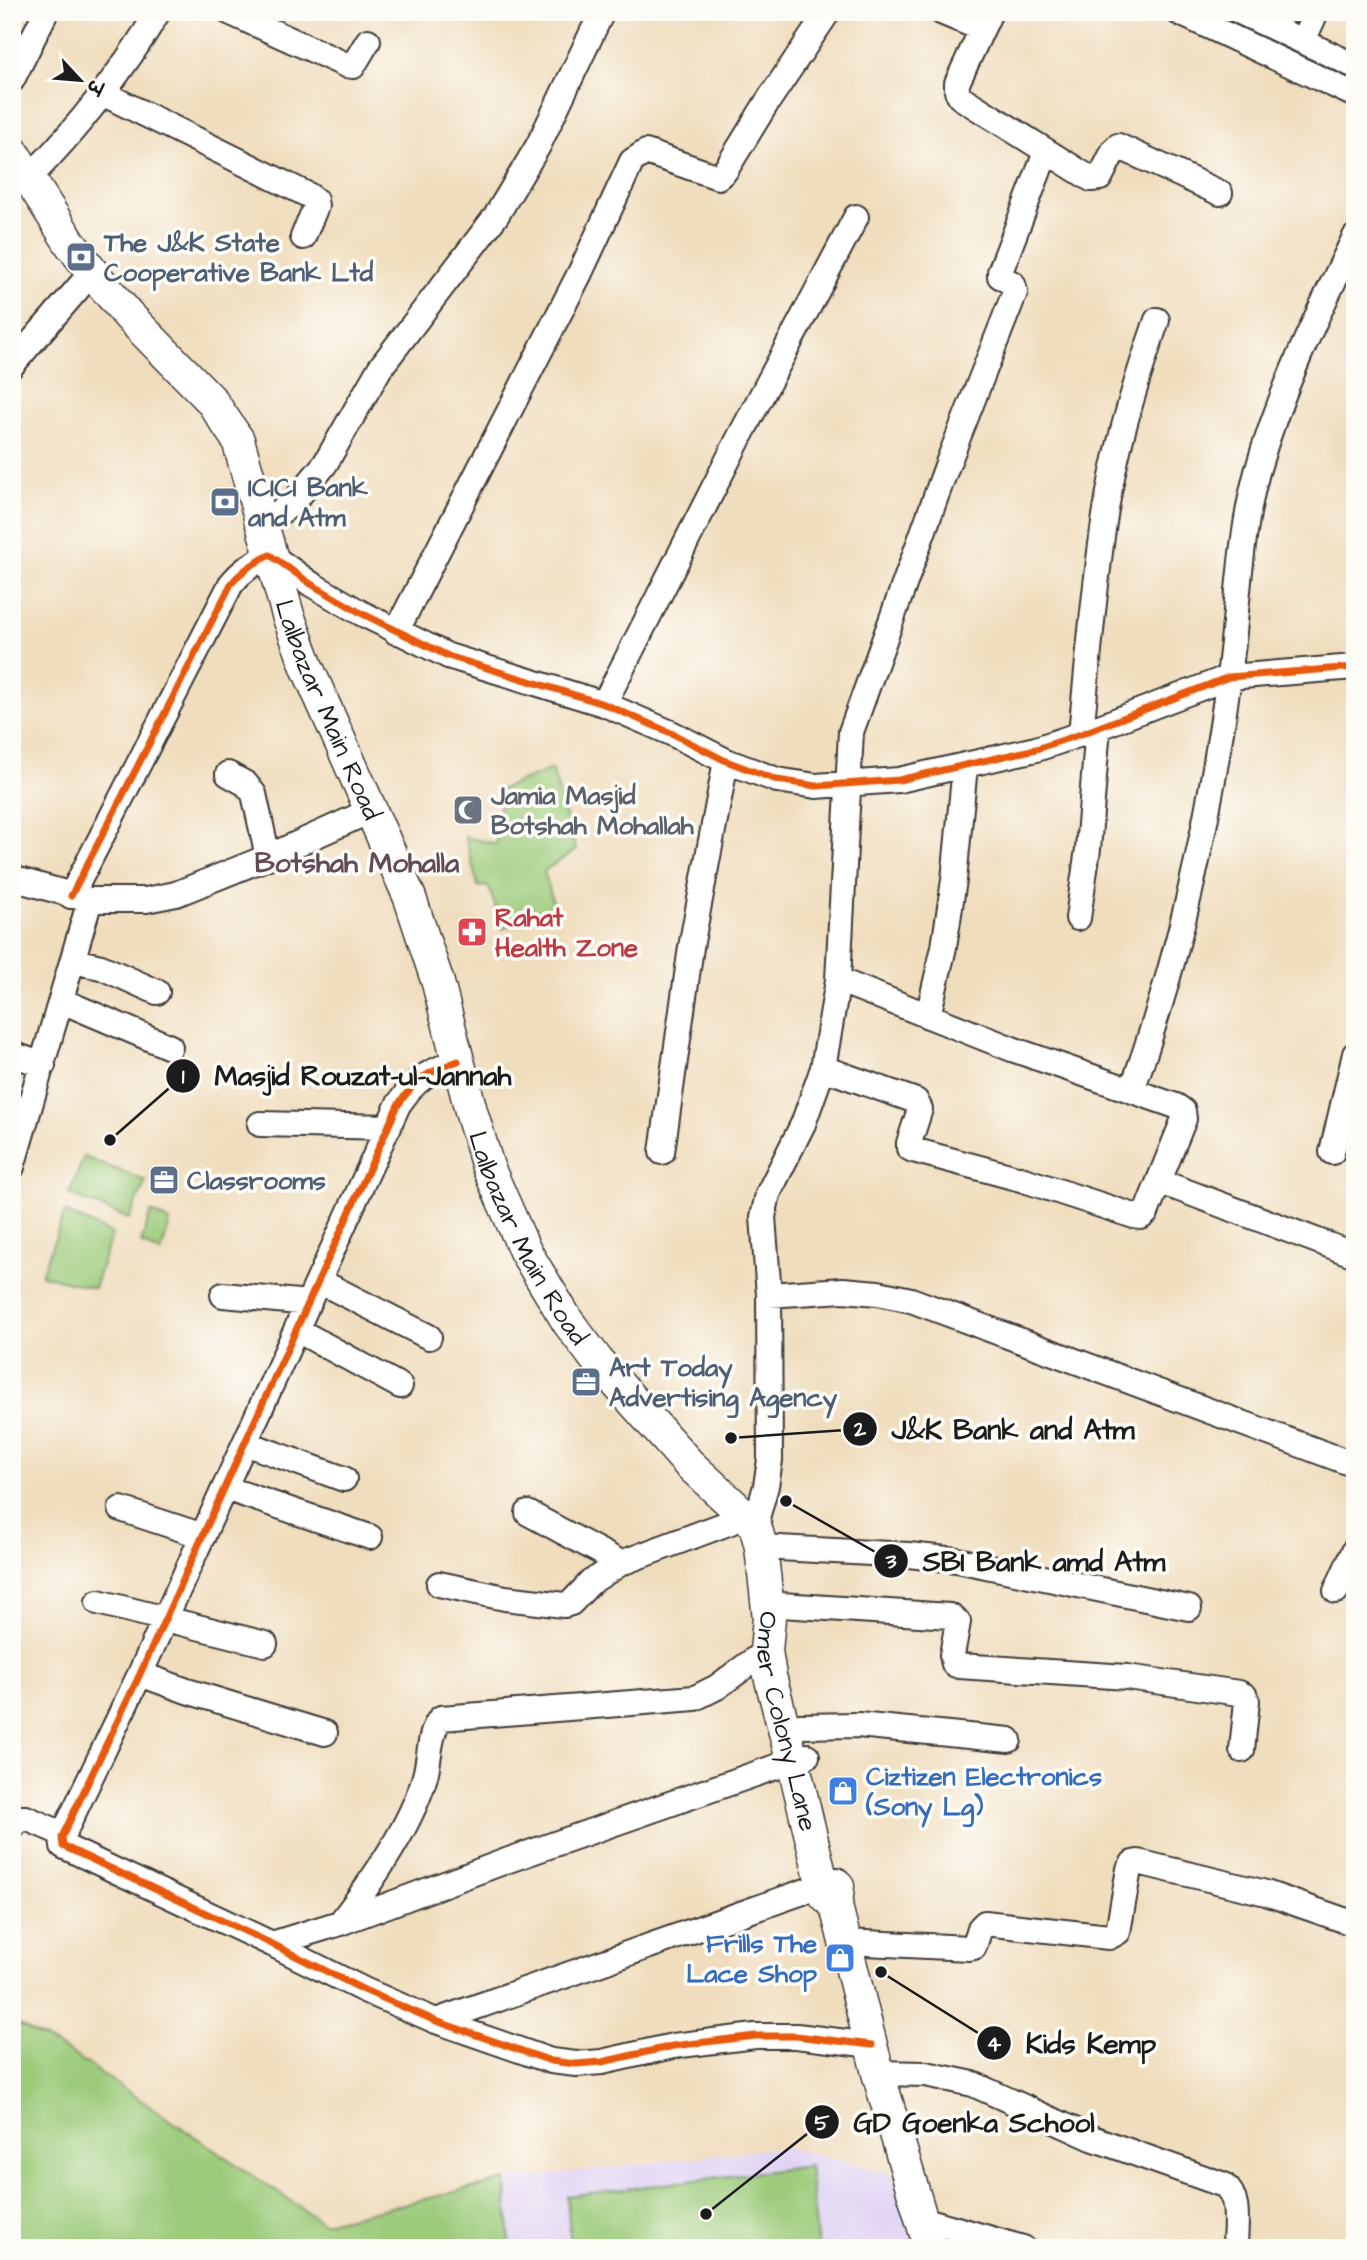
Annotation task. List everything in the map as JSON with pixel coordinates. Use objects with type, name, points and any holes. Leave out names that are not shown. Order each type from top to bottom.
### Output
[{"type":"main road","name":"Lalbazar Main Road","points":[[17,159],[70,243],[92,272],[128,315],[211,400],[231,428],[243,454],[281,594],[307,667],[372,810],[425,939],[488,1167],[525,1251],[560,1311],[599,1363],[688,1463],[754,1529]]},
{"type":"main road","points":[[754,1529],[767,1611]]},
{"type":"main road","name":"Omer Colony Lane","points":[[767,1611],[766,1651],[770,1676],[800,1748]]},
{"type":"main road","name":"Omer Colony Lane","points":[[767,1611],[779,1633],[800,1748],[845,1942],[875,2059],[926,2233]]},
{"type":"street","points":[[12,80],[18,52],[46,12]]},
{"type":"street","points":[[17,159],[58,149],[123,68],[158,12]]},
{"type":"street","points":[[229,12],[346,65],[353,66],[368,41]]},
{"type":"street","points":[[262,524],[292,504],[325,464],[380,368],[496,216],[538,146],[602,12]]},
{"type":"street","points":[[396,632],[580,273],[632,161],[646,152],[718,177],[725,171],[828,12]]},
{"type":"street","points":[[941,12],[986,21],[957,83],[960,97],[1095,180],[1100,178],[1118,146],[1220,193]]},
{"type":"street","points":[[1178,12],[1355,95]]},
{"type":"street","points":[[1240,12],[1355,66]]},
{"type":"street","points":[[1303,41],[1316,12]]},
{"type":"street","points":[[102,93],[315,200],[316,206],[303,237]]},
{"type":"street","points":[[754,1529],[770,1460],[769,1295],[763,1217],[768,1194],[803,1124],[823,1068],[838,980],[852,732],[948,463],[1015,292],[1013,284],[1000,276],[1000,272],[1046,152]]},
{"type":"street","points":[[604,705],[738,440],[856,217]]},
{"type":"street","points":[[1132,1090],[1166,988],[1194,881],[1229,677],[1245,532],[1257,475],[1279,401],[1305,338],[1355,237]]},
{"type":"street","points":[[12,365],[92,272]]},
{"type":"street","points":[[1078,918],[1090,823],[1092,617],[1105,515],[1125,422],[1157,320]]},
{"type":"street","points":[[12,1167],[73,961],[81,898],[231,584],[251,565],[270,555],[311,584],[396,632],[448,656],[604,705],[671,733],[726,761],[777,780],[816,786],[900,780],[1036,749],[1229,677],[1355,667]]},
{"type":"street","points":[[662,1152],[691,947],[726,761]]},
{"type":"street","points":[[928,1016],[944,947],[954,880],[965,766]]},
{"type":"street","points":[[228,774],[246,784],[254,794],[268,857]]},
{"type":"street","points":[[12,878],[81,898],[146,900],[176,894],[268,857],[372,810]]},
{"type":"street","points":[[73,961],[101,967],[156,992]]},
{"type":"street","points":[[823,1068],[916,1101],[920,1109],[909,1143],[909,1148],[913,1150],[1024,1180],[1141,1217],[1146,1213],[1184,1119],[1183,1111],[1176,1106],[1012,1049],[838,980]]},
{"type":"street","points":[[62,1001],[170,1047]]},
{"type":"street","points":[[12,1054],[43,1065]]},
{"type":"street","points":[[1332,1152],[1355,1054]]},
{"type":"street","points":[[458,1061],[432,1071],[413,1083],[398,1105],[166,1618],[63,1834],[62,1846],[272,1944],[363,1990],[436,2021],[551,2060],[576,2064],[602,2062],[674,2046],[755,2036],[796,2036],[926,2074],[974,2084],[1092,2138],[1224,2185],[1231,2190],[1234,2198],[1235,2248]]},
{"type":"street","points":[[260,1124],[389,1127]]},
{"type":"street","points":[[1160,1180],[1355,1255]]},
{"type":"street","points":[[319,1281],[429,1337]]},
{"type":"street","points":[[769,1295],[844,1290],[911,1300],[1355,1465]]},
{"type":"street","points":[[223,1295],[309,1303]]},
{"type":"street","points":[[296,1330],[400,1386]]},
{"type":"street","points":[[246,1443],[344,1479]]},
{"type":"street","points":[[225,1488],[370,1537]]},
{"type":"street","points":[[121,1510],[203,1536]]},
{"type":"street","points":[[528,1513],[621,1563]]},
{"type":"street","points":[[439,1584],[505,1598],[564,1605],[571,1603],[591,1582],[621,1563],[754,1529],[908,1555],[957,1560],[1189,1608]]},
{"type":"street","points":[[1336,1591],[1355,1549]]},
{"type":"street","points":[[98,1602],[265,1644]]},
{"type":"street","points":[[767,1611],[950,1616],[958,1622],[952,1655],[954,1664],[959,1666],[1128,1677],[1240,1693],[1247,1701],[1242,1750]]},
{"type":"street","points":[[340,1923],[411,1813],[422,1787],[434,1730],[441,1718],[695,1698],[718,1687],[766,1651]]},
{"type":"street","points":[[140,1674],[325,1733]]},
{"type":"street","points":[[272,1944],[340,1923],[506,1861],[858,1725],[1009,1740]]},
{"type":"street","points":[[12,1828],[21,1818],[26,1818],[63,1834]]},
{"type":"street","points":[[845,1942],[969,1948],[974,1947],[980,1928],[985,1923],[1109,1937],[1118,1932],[1129,1869],[1133,1863],[1138,1862],[1266,1893],[1355,1924]]},
{"type":"street","points":[[436,2021],[832,1891]]},
{"type":"street","points":[[926,2233],[1023,2248]]},
{"type":"shaded area","points":[[784,2147],[893,2174],[914,2248],[510,2248],[506,2180]]},
{"type":"green space","points":[[552,769],[576,850],[544,871],[556,913],[502,928],[489,887],[478,886],[465,837],[496,844],[501,789]]},
{"type":"green space","points":[[84,1157],[146,1181],[129,1219],[69,1194]]},
{"type":"green space","points":[[65,1212],[112,1234],[94,1288],[41,1275]]},
{"type":"green space","points":[[151,1212],[170,1222],[161,1253],[141,1243]]},
{"type":"green space","points":[[12,2021],[74,2055],[323,2223],[506,2180],[510,2248],[12,2248]]},
{"type":"green space","points":[[809,2166],[818,2248],[571,2248],[567,2196]]},
{"type":"cycle path","points":[[71,896],[231,584],[249,567],[270,555],[311,584],[361,613],[448,656],[604,704],[726,761],[777,780],[816,786],[899,780],[1036,749],[1229,677],[1355,667]]},
{"type":"cycle path","points":[[458,1061],[424,1077],[398,1105],[140,1674],[62,1837],[63,1846],[364,1990],[436,2021],[551,2061],[576,2064],[602,2062],[673,2046],[755,2036],[796,2036],[872,2045]]},
{"type":"place","name":"The J&K State Cooperative Bank Ltd","points":[[81,257]]},
{"type":"place","name":"ICICI Bank and Atm","points":[[225,502]]},
{"type":"place","name":"Jamia Masjid Botshah Mohallah","points":[[468,810]]},
{"type":"place","name":"Rahat Health Zone","points":[[472,932]]},
{"type":"place","name":"Masjid Rouzat-ul-Jannah","points":[[110,1140]]},
{"type":"place","name":"Classrooms","points":[[164,1180]]},
{"type":"place","name":"Art Today Advertising Agency","points":[[586,1382]]},
{"type":"place","name":"J&K Bank and Atm","points":[[731,1438]]},
{"type":"place","name":"SBI Bank amd Atm","points":[[786,1501]]},
{"type":"place","name":"Ciztizen Electronics (Sony Lg)","points":[[843,1791]]},
{"type":"place","name":"Frills The Lace Shop","points":[[840,1958]]},
{"type":"place","name":"Kids Kemp","points":[[881,1972]]},
{"type":"place","name":"GD Goenka School","points":[[706,2214]]},
{"type":"district","name":"Botshah Mohalla","points":[[357,862]]}]
